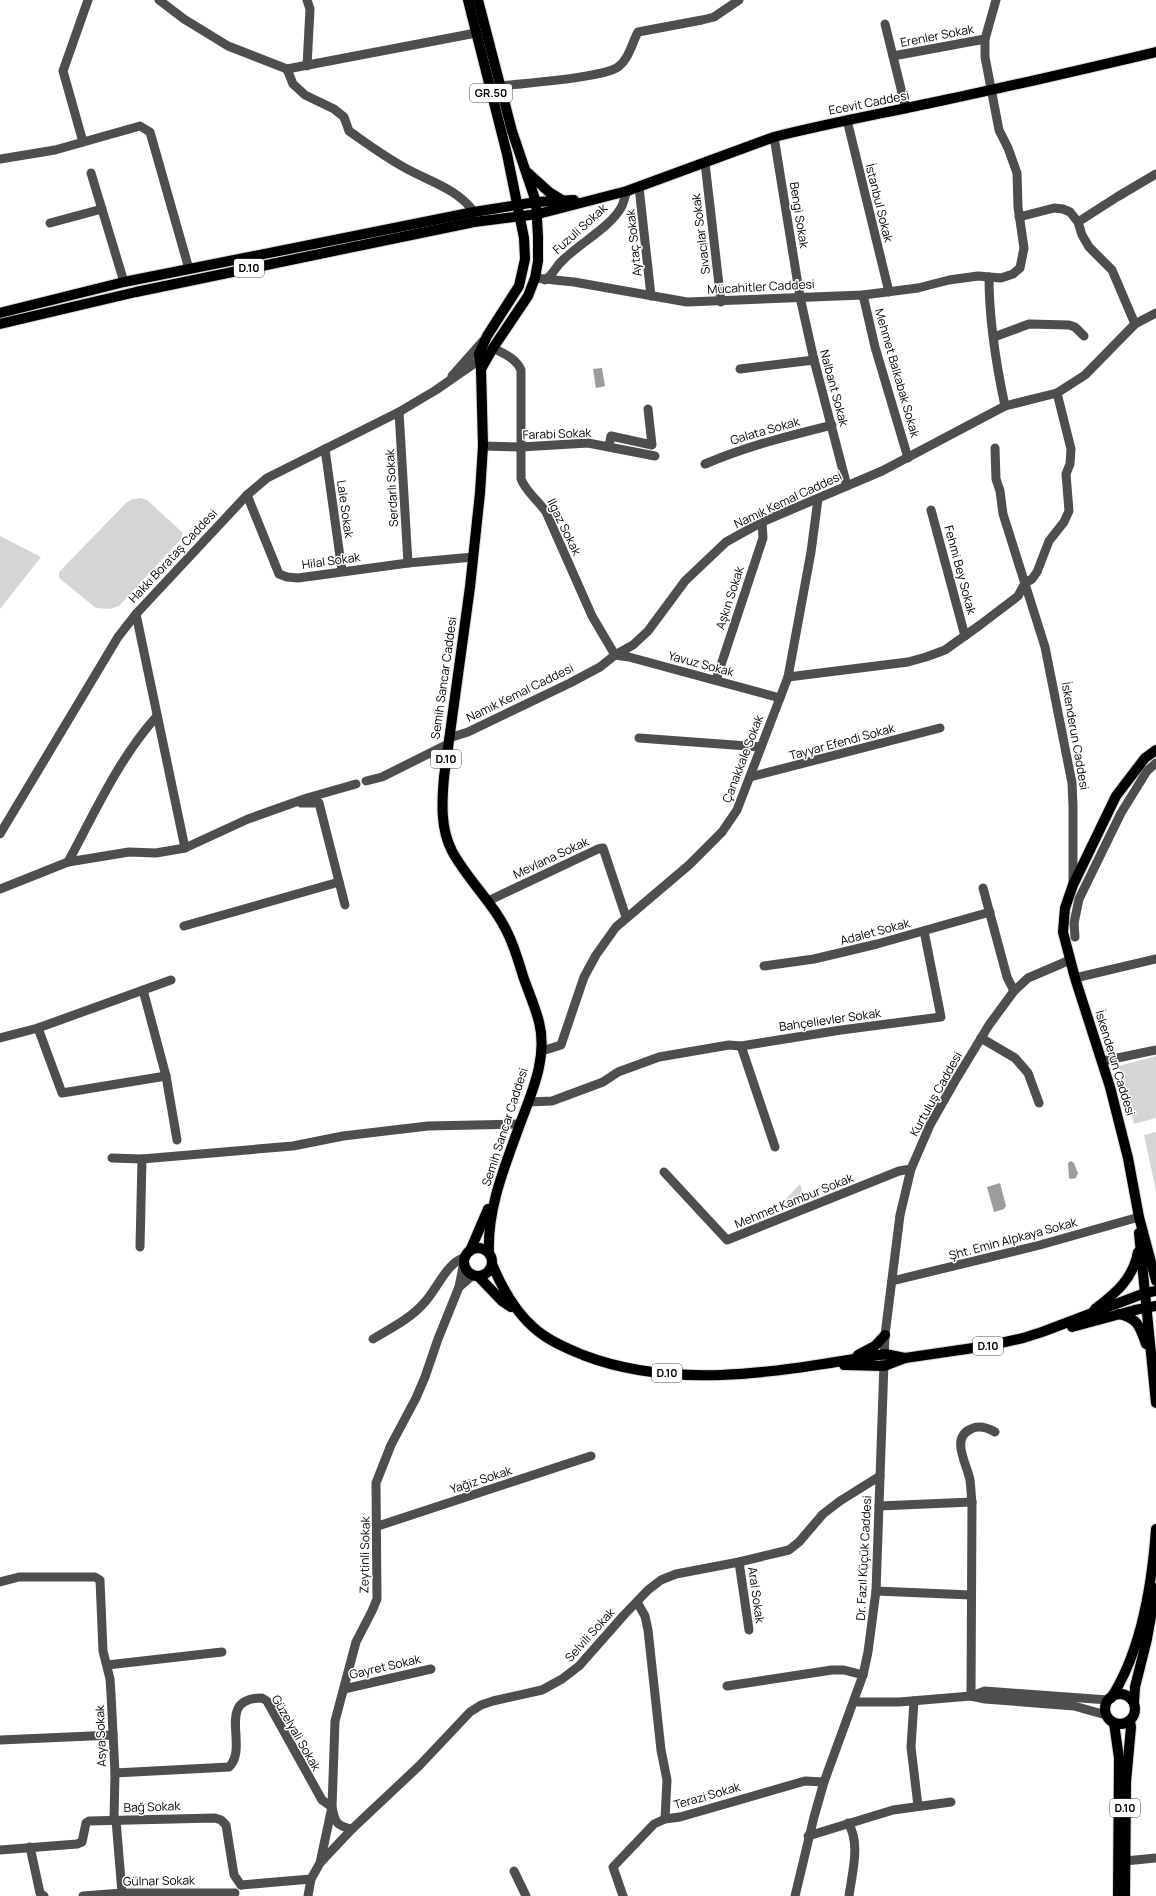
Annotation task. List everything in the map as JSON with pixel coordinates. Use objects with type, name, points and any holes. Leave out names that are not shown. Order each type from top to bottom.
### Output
[{"type":"main road","name":"GR.50","points":[[468,0],[518,205]]},
{"type":"main road","name":"GR.50","points":[[478,0],[501,86]]},
{"type":"main road","name":"Ecevit Caddesi","points":[[538,214],[562,204],[627,191],[774,138],[847,120],[906,109],[1156,52]]},
{"type":"main road","name":"Semih Sancar Caddesi","points":[[480,365],[492,350],[540,279],[538,261],[538,214],[536,202],[512,131],[501,86]]},
{"type":"main road","points":[[526,170],[562,204],[542,224],[538,240]]},
{"type":"main road","points":[[504,207],[509,202],[511,196],[511,174]]},
{"type":"main road","name":"Ecevit Caddesi","points":[[536,202],[562,204]]},
{"type":"main road","name":"D.10","points":[[0,313],[124,282],[474,212],[536,202]]},
{"type":"main road","name":"Semih Sancar Caddesi","points":[[518,205],[524,240],[525,259],[519,286],[487,336],[481,349],[480,365],[483,446],[473,557],[442,799],[443,825],[452,850],[488,901],[510,936],[539,1023],[542,1051],[537,1075],[495,1199],[488,1233],[489,1253],[492,1264],[508,1298],[533,1327],[566,1348],[603,1362],[676,1375],[733,1375],[830,1363],[884,1354],[905,1358]]},
{"type":"main road","name":"D.10","points":[[0,324],[136,292],[474,222],[538,214]]},
{"type":"main road","points":[[506,218],[512,219],[518,224],[524,240]]},
{"type":"main road","points":[[1073,885],[1116,796],[1145,758],[1156,750]]},
{"type":"main road","name":"İskenderun Caddesi","points":[[1073,885],[1065,908],[1063,932],[1075,978],[1103,1062],[1128,1158],[1143,1246]]},
{"type":"main road","name":"Semih Sancar Caddesi","points":[[495,1199],[485,1214],[466,1257],[467,1270],[476,1275],[502,1301],[520,1312]]},
{"type":"main road","points":[[1143,1246],[1156,1267]]},
{"type":"main road","points":[[1143,1246],[1156,1281]]},
{"type":"main road","points":[[1143,1246],[1145,1293],[1151,1307],[1152,1359],[1156,1403]]},
{"type":"main road","points":[[1086,1316],[1115,1294],[1127,1281],[1143,1246]]},
{"type":"main road","points":[[466,1257],[482,1248],[489,1253]]},
{"type":"main road","points":[[476,1275],[488,1271],[492,1264]]},
{"type":"main road","name":"D.10","points":[[1042,1332],[1145,1293],[1156,1291]]},
{"type":"main road","name":"D.10","points":[[1042,1332],[1087,1324],[1117,1314],[1151,1307]]},
{"type":"main road","points":[[1117,1314],[1130,1316],[1136,1321],[1152,1359]]},
{"type":"main road","name":"Semih Sancar Caddesi","points":[[830,1363],[852,1366],[884,1366],[905,1358],[987,1346],[1042,1332]]},
{"type":"main road","points":[[845,1360],[875,1346],[885,1335]]},
{"type":"main road","points":[[1130,1720],[1125,1724],[1114,1723],[1106,1715],[1105,1707],[1121,1682],[1138,1641],[1146,1602],[1156,1530]]},
{"type":"main road","name":"D.10","points":[[1125,1896],[1126,1782],[1132,1727],[1130,1720],[1134,1714],[1135,1687],[1147,1639],[1156,1588]]},
{"type":"main road","points":[[1110,1699],[1122,1694],[1131,1699],[1134,1703]]},
{"type":"main road","name":"D.10","points":[[1114,1723],[1119,1758],[1118,1896]]},
{"type":"street","points":[[83,142],[63,71],[88,0]]},
{"type":"street","points":[[159,0],[184,19],[228,46],[287,69],[476,33]]},
{"type":"street","points":[[307,0],[310,8],[307,66]]},
{"type":"street","points":[[501,86],[564,78],[614,69],[626,60],[638,32],[714,17],[739,0]]},
{"type":"street","points":[[996,0],[985,39],[986,56],[999,130],[1018,174],[1019,218],[1054,208],[1063,209],[1070,212],[1078,222],[1082,235],[1089,247],[1112,270],[1135,324]]},
{"type":"street","points":[[885,24],[906,109]]},
{"type":"street","name":"Erenler Sokak","points":[[893,56],[985,39]]},
{"type":"street","points":[[287,69],[293,84],[305,95],[334,109],[344,117],[349,131],[411,171],[448,188],[467,202],[474,212]]},
{"type":"street","name":"İstanbul Sokak","points":[[847,120],[889,292]]},
{"type":"street","points":[[0,159],[55,150],[140,126],[150,132],[189,269]]},
{"type":"street","name":"Bengi Sokak","points":[[774,138],[800,297]]},
{"type":"street","name":"Sıvacılar Sokak","points":[[705,163],[721,302]]},
{"type":"street","points":[[92,173],[124,282]]},
{"type":"street","points":[[1078,222],[1116,197],[1156,174]]},
{"type":"street","name":"Aytaç Sokak","points":[[639,187],[651,296]]},
{"type":"street","name":"Fuzuli Sokak","points":[[540,279],[553,275],[555,269],[563,260],[610,220],[622,206],[627,191]]},
{"type":"street","points":[[50,223],[102,209]]},
{"type":"street","name":"Mücahitler Caddesi","points":[[540,279],[574,282],[687,302],[721,302],[862,295],[918,288],[950,280],[978,276],[1001,278],[1013,274],[1020,268],[1024,248],[1019,218]]},
{"type":"street","points":[[989,277],[989,304],[998,376],[1006,406]]},
{"type":"street","name":"Mehmet Balkabak Sokak","points":[[862,295],[875,347],[908,458]]},
{"type":"street","name":"Nalbant Sokak","points":[[800,297],[814,360],[848,486]]},
{"type":"street","name":"Namık Kemal Caddesi","points":[[366,781],[382,778],[449,741],[600,667],[615,655],[633,645],[648,631],[685,581],[726,542],[762,522],[848,486],[908,458],[1006,406],[1057,392],[1086,375],[1135,324],[1156,313]]},
{"type":"street","points":[[994,338],[1029,324],[1069,325],[1075,327],[1084,336]]},
{"type":"street","points":[[447,382],[458,367],[487,336]]},
{"type":"street","name":"Ilgaz Sokak","points":[[492,350],[512,358],[518,363],[521,370],[521,479],[525,488],[539,502],[546,512],[592,616],[615,655]]},
{"type":"street","points":[[740,369],[814,360]]},
{"type":"street","name":"Hakkı Borataş Caddesi","points":[[0,834],[118,637],[136,614],[247,495],[267,478],[399,412],[447,382],[480,365]]},
{"type":"street","points":[[788,677],[908,662],[926,657],[945,650],[1018,596],[1025,583],[1032,579],[1037,572],[1048,541],[1064,522],[1068,511],[1065,484],[1071,449],[1057,392]]},
{"type":"street","points":[[609,446],[612,436],[652,445],[648,409]]},
{"type":"street","name":"Serdarlı Sokak","points":[[399,412],[408,563]]},
{"type":"street","name":"Galata Sokak","points":[[705,464],[735,451],[770,440],[832,425]]},
{"type":"street","name":"Farabi Sokak","points":[[483,446],[521,447],[566,443],[609,446],[655,456]]},
{"type":"street","name":"İskenderun Caddesi","points":[[995,448],[996,479],[1000,491],[1003,514],[1046,647],[1072,783],[1073,885]]},
{"type":"street","name":"Lale Sokak","points":[[325,449],[342,572]]},
{"type":"street","name":"Hilal Sokak","points":[[247,495],[279,574],[287,577],[298,578],[408,563],[473,557]]},
{"type":"street","name":"Çanakkale Sokak","points":[[542,1051],[561,1045],[584,977],[596,955],[616,927],[626,917],[690,865],[722,832],[736,813],[788,677],[811,552],[818,499]]},
{"type":"street","name":"Fehmi Bey Sokak","points":[[931,510],[965,636]]},
{"type":"street","name":"Aşkın Sokak","points":[[716,680],[763,538],[762,522]]},
{"type":"street","points":[[136,614],[185,848]]},
{"type":"street","name":"Yavuz Sokak","points":[[615,655],[629,656],[780,698]]},
{"type":"street","points":[[68,862],[106,791],[142,733],[157,716]]},
{"type":"street","name":"Tayyar Efendi Sokak","points":[[750,778],[940,728]]},
{"type":"street","points":[[639,738],[761,747]]},
{"type":"street","points":[[1075,937],[1074,923],[1079,899],[1121,814],[1147,771],[1156,763]]},
{"type":"street","points":[[0,889],[68,862],[129,852],[156,853],[185,848],[248,819],[293,802],[356,784]]},
{"type":"street","points":[[293,802],[320,803],[345,905]]},
{"type":"street","name":"Mevlana Sokak","points":[[488,901],[603,848],[626,917]]},
{"type":"street","points":[[184,926],[339,882]]},
{"type":"street","points":[[983,888],[1007,977],[1014,991]]},
{"type":"street","name":"Adalet Sokak","points":[[764,966],[814,959],[877,944],[990,912]]},
{"type":"street","name":"Bahçelievler Sokak","points":[[741,1046],[841,1030],[941,1017],[924,931]]},
{"type":"street","points":[[1075,978],[1156,959]]},
{"type":"street","name":"Kurtuluş Caddesi","points":[[884,1354],[900,1215],[911,1169],[930,1125],[981,1038],[1014,991],[1028,978],[1070,960]]},
{"type":"street","points":[[0,1038],[38,1028],[171,980]]},
{"type":"street","points":[[142,990],[166,1076],[177,1140]]},
{"type":"street","points":[[38,1028],[62,1092],[166,1076]]},
{"type":"street","points":[[981,1038],[1015,1058],[1028,1073],[1039,1103]]},
{"type":"street","points":[[529,1102],[552,1101],[603,1082],[618,1072],[659,1058],[729,1045],[741,1046],[775,1147]]},
{"type":"street","points":[[1103,1062],[1156,1050]]},
{"type":"street","points":[[112,1158],[142,1159],[293,1146],[343,1136],[428,1126],[520,1124]]},
{"type":"street","points":[[140,1248],[142,1159]]},
{"type":"street","name":"Mehmet Kambur Sokak","points":[[664,1172],[727,1240],[899,1171],[911,1169]]},
{"type":"street","name":"Şht. Emin Alpkaya Sokak","points":[[892,1281],[1040,1245],[1139,1217]]},
{"type":"street","points":[[373,1339],[412,1315],[426,1302],[447,1272],[459,1259],[466,1257]]},
{"type":"street","name":"Zeytinli Sokak","points":[[308,1896],[311,1879],[320,1863],[332,1807],[335,1721],[356,1642],[377,1599],[378,1526],[376,1483],[390,1445],[420,1388],[459,1287],[466,1257]]},
{"type":"street","points":[[459,1287],[476,1275]]},
{"type":"street","name":"Dr. Fazıl Küçük Caddesi","points":[[795,1896],[808,1836],[824,1782],[863,1675],[874,1612],[884,1354]]},
{"type":"street","points":[[971,1696],[972,1502],[970,1479],[960,1448],[962,1437],[969,1430],[976,1427],[987,1428],[995,1432]]},
{"type":"street","name":"Yağiz Sokak","points":[[378,1526],[591,1456]]},
{"type":"street","name":"Selvili Sokak","points":[[320,1863],[352,1829],[419,1766],[470,1712],[481,1705],[493,1701],[542,1690],[562,1679],[579,1666],[648,1590],[661,1580],[676,1574],[739,1562],[789,1550],[799,1542],[823,1514],[840,1501],[880,1476]]},
{"type":"street","points":[[879,1506],[972,1502]]},
{"type":"street","name":"Aral Sokak","points":[[739,1562],[749,1630]]},
{"type":"street","name":"Asya Sokak","points":[[0,1582],[19,1578],[95,1577],[100,1580],[103,1652],[111,1686],[115,1773],[115,1820],[122,1893]]},
{"type":"street","points":[[876,1591],[971,1595]]},
{"type":"street","points":[[637,1602],[645,1616],[648,1630],[661,1750],[667,1780],[665,1819]]},
{"type":"street","points":[[106,1665],[222,1652]]},
{"type":"street","name":"Gayret Sokak","points":[[344,1689],[431,1669]]},
{"type":"street","points":[[727,1686],[832,1670],[844,1670],[863,1675]]},
{"type":"street","points":[[854,1702],[899,1702],[971,1696],[985,1699],[1110,1699]]},
{"type":"street","name":"Güzelyali Sokak","points":[[115,1773],[229,1767],[235,1758],[235,1724],[240,1706],[249,1699],[262,1698],[267,1701],[322,1800],[332,1807]]},
{"type":"street","points":[[1046,1700],[1106,1715]]},
{"type":"street","points":[[914,1701],[912,1747],[918,1806]]},
{"type":"street","points":[[0,1740],[113,1735]]},
{"type":"street","name":"Terazi Sokak","points":[[623,1896],[613,1867],[654,1824],[665,1819],[680,1817],[805,1781],[824,1782]]},
{"type":"street","points":[[808,1836],[893,1810],[951,1802]]},
{"type":"street","points":[[332,1807],[334,1820],[342,1827],[352,1829]]},
{"type":"street","name":"Bağ Sokak","points":[[30,1847],[77,1844],[82,1842],[86,1823],[115,1820],[215,1818],[221,1820],[226,1825],[236,1891]]},
{"type":"street","points":[[848,1823],[853,1830],[856,1840],[849,1896]]},
{"type":"street","points":[[0,1850],[30,1847],[40,1893],[44,1896]]},
{"type":"street","points":[[1125,1861],[1156,1858]]},
{"type":"street","points":[[514,1871],[526,1896]]},
{"type":"street","name":"Gülnar Sokak","points":[[83,1896],[122,1893],[236,1891],[311,1879]]},
{"type":"shaded area","points":[[602,368],[605,386],[596,388],[593,369]]},
{"type":"shaded area","points":[[141,498],[147,500],[183,533],[180,540],[119,606],[110,609],[96,608],[59,578],[59,572],[127,502],[133,499]]},
{"type":"shaded area","points":[[0,536],[41,557],[0,609]]},
{"type":"shaded area","points":[[1156,1056],[1156,1118],[1134,1124],[1119,1066]]},
{"type":"shaded area","points":[[1156,1132],[1156,1191],[1144,1135]]},
{"type":"shaded area","points":[[1071,1161],[1074,1163],[1078,1173],[1076,1178],[1071,1179],[1069,1178],[1068,1163]]},
{"type":"shaded area","points":[[1000,1183],[1006,1206],[1004,1209],[994,1212],[987,1187]]},
{"type":"shaded area","points":[[800,1184],[805,1198],[778,1207]]}]
